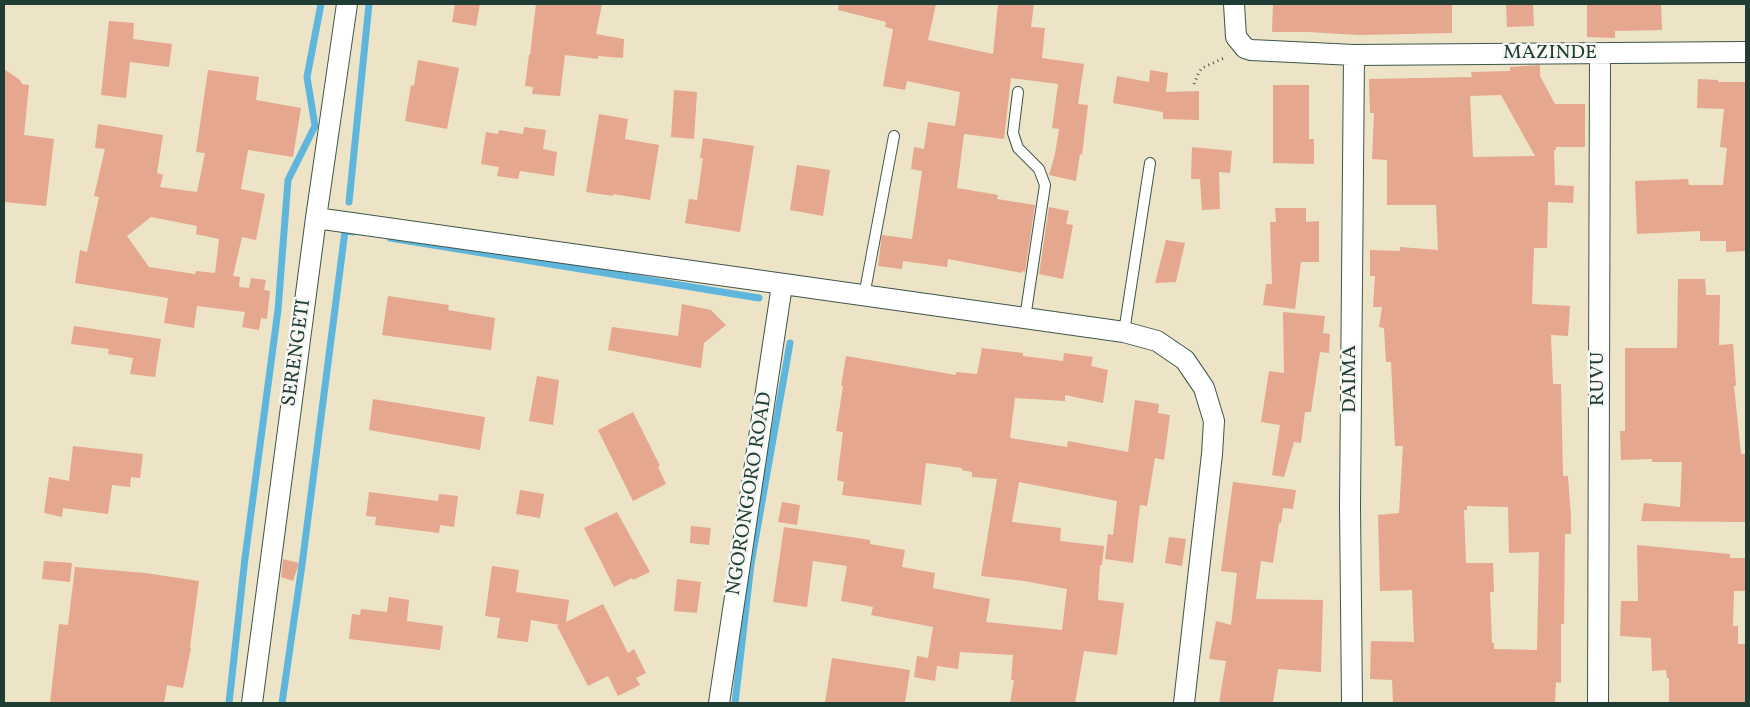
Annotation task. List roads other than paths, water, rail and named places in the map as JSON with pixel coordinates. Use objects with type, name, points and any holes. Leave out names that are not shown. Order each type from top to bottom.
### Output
[{"type":"street","name":"SERENGETI","points":[[252,703],[316,218],[347,4]]},
{"type":"street","name":"MAZINDE","points":[[1234,4],[1236,37],[1245,48],[1251,50],[1354,55],[1746,52]]},
{"type":"street","name":"RUVU","points":[[1598,703],[1600,54]]},
{"type":"street","name":"DAIMA","points":[[1352,703],[1350,496],[1354,55]]},
{"type":"street","points":[[316,218],[1124,332],[1157,341],[1185,360],[1204,388],[1214,420],[1212,454],[1184,703]]},
{"type":"street","name":"NGORONGORO ROAD","points":[[719,703],[782,284]]},
{"type":"lane","points":[[1018,92],[1013,133],[1018,148],[1039,169],[1045,185],[1025,318]]},
{"type":"lane","points":[[864,296],[894,136]]},
{"type":"lane","points":[[1124,332],[1150,163]]},
{"type":"waterway","points":[[229,703],[245,558],[278,310],[288,180],[315,126],[307,77],[321,4]]},
{"type":"waterway","points":[[349,202],[369,4]]},
{"type":"waterway","points":[[282,703],[302,565],[345,231],[353,232]]},
{"type":"waterway","points":[[390,238],[759,298]]},
{"type":"waterway","points":[[735,703],[751,564],[790,343]]}]
